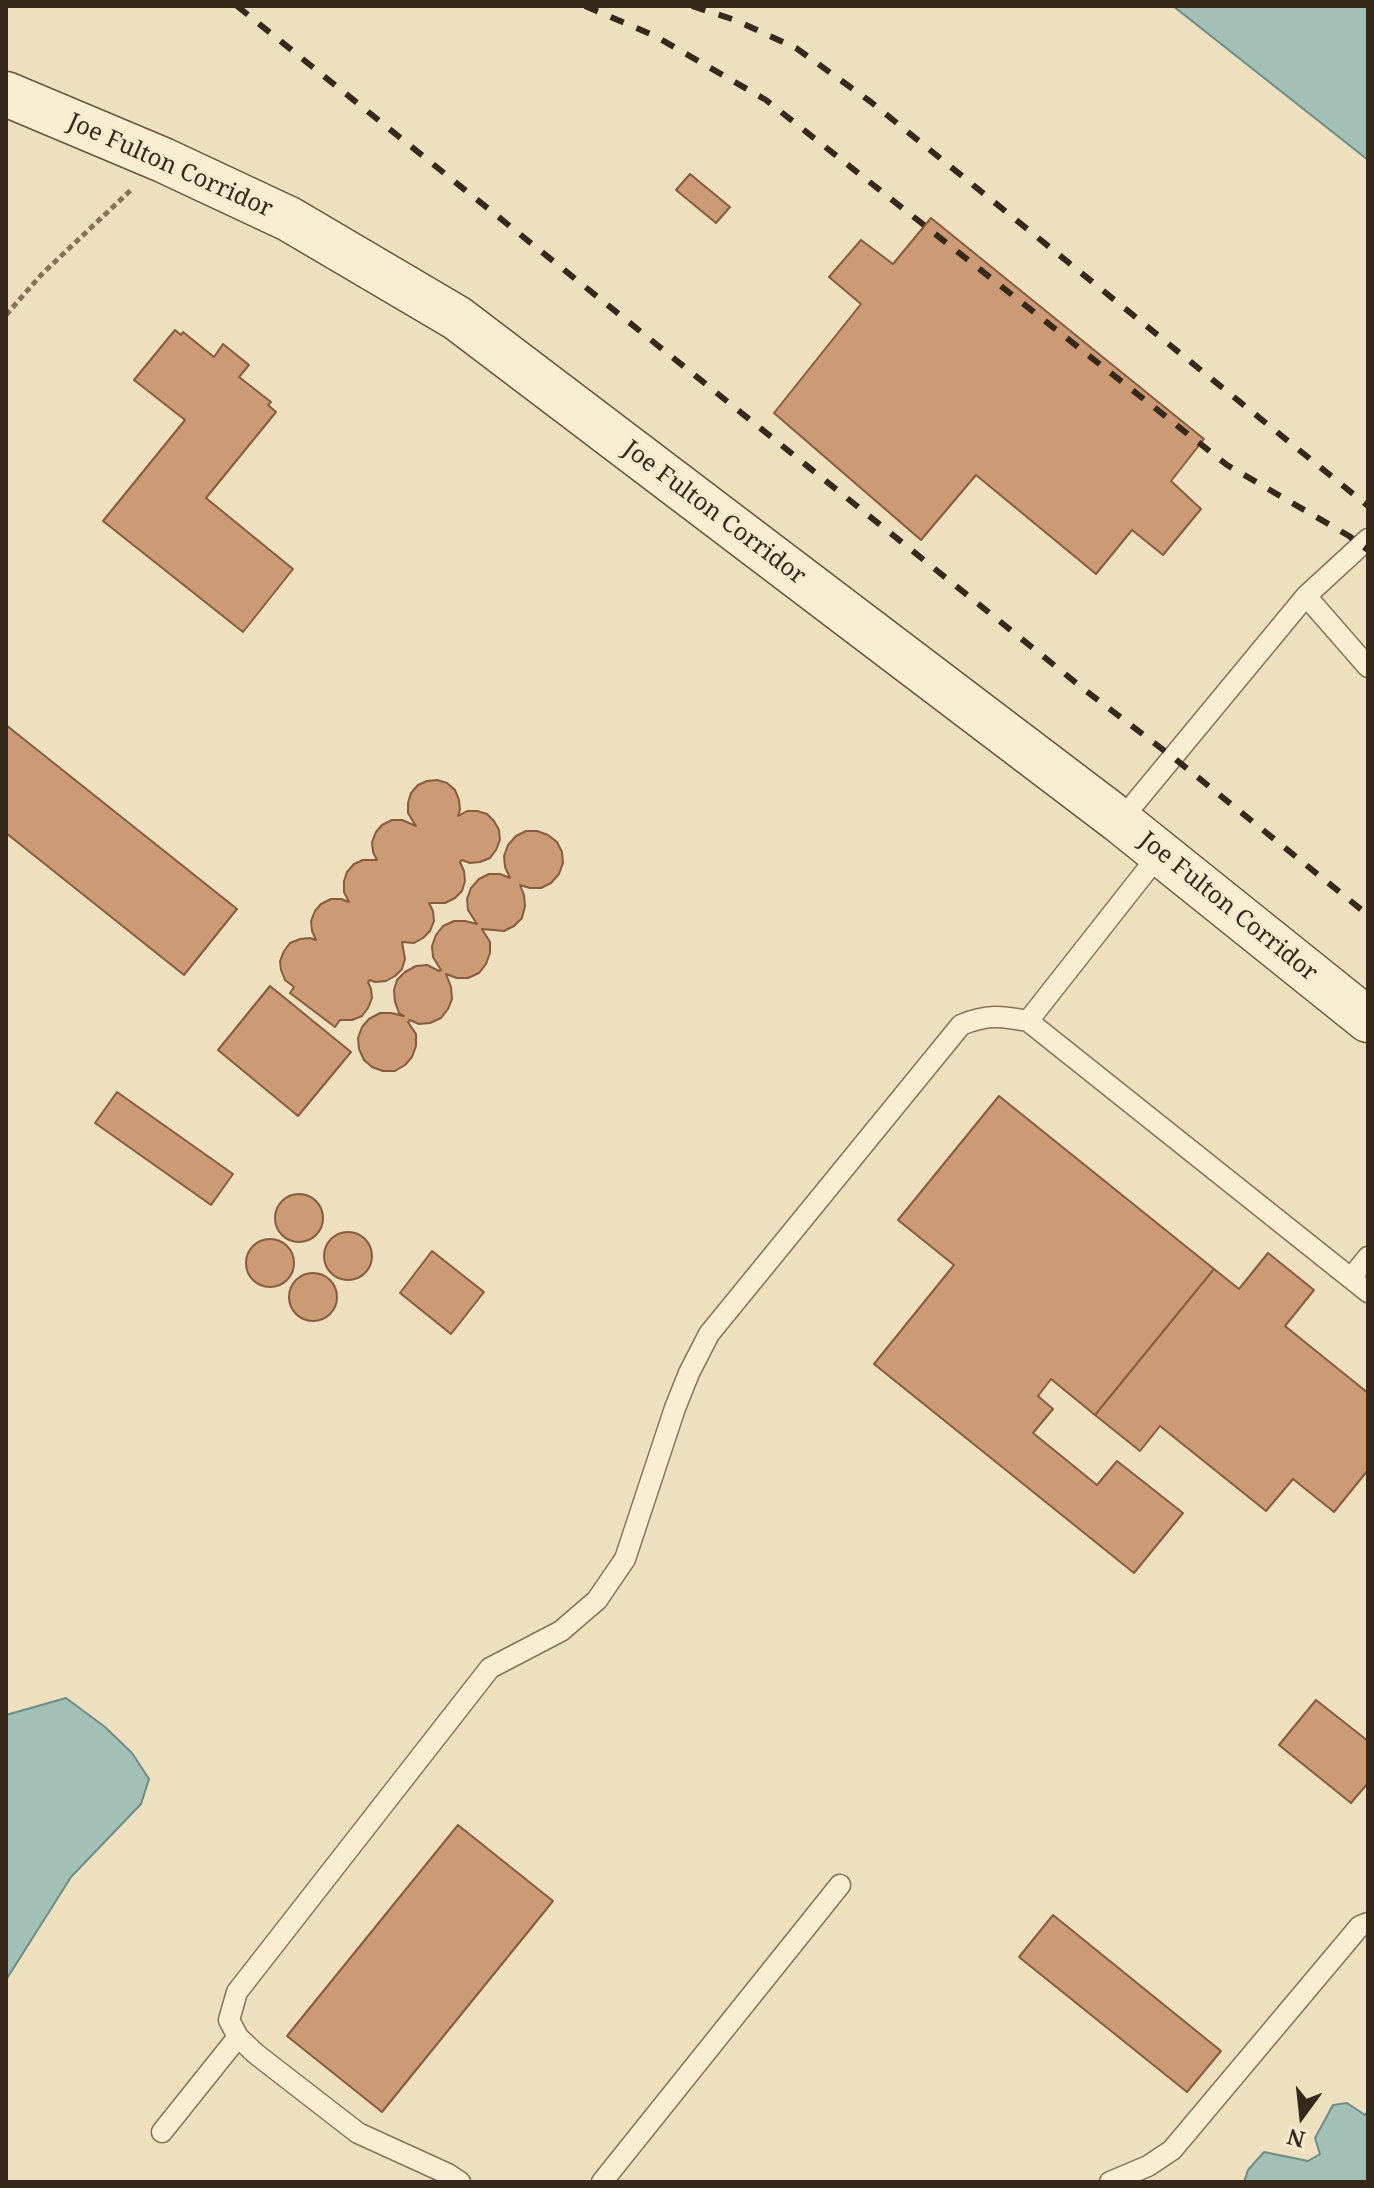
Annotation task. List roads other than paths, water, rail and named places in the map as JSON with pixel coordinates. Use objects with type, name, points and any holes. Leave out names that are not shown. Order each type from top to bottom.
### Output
[{"type":"main road","name":"Joe Fulton Corridor","points":[[6,94],[163,160],[289,219],[457,318],[1161,852],[1368,1020]]},
{"type":"lane","points":[[1120,821],[1306,596],[1368,539]]},
{"type":"lane","points":[[1306,596],[1368,667]]},
{"type":"lane","points":[[1028,1021],[1161,852]]},
{"type":"lane","points":[[460,2182],[358,2133],[256,2054],[238,2037],[229,2020],[237,1992],[490,1668],[561,1631],[597,1600],[625,1559],[675,1408],[709,1334],[961,1025],[998,1015],[1028,1021],[1368,1292]]},
{"type":"lane","points":[[1351,1278],[1368,1257]]},
{"type":"lane","points":[[602,2182],[840,1885]]},
{"type":"lane","points":[[1110,2182],[1148,2166],[1172,2150],[1360,1926],[1368,1923]]},
{"type":"lane","points":[[162,2132],[238,2037]]},
{"type":"water","points":[[1173,6],[1368,6],[1368,160]]},
{"type":"water","points":[[66,1698],[105,1727],[132,1753],[149,1779],[141,1804],[71,1877],[6,1980],[6,1715]]},
{"type":"water","points":[[1347,2103],[1365,2115],[1368,2111],[1368,2182],[1244,2182],[1248,2170],[1264,2152],[1308,2161],[1320,2154],[1315,2138],[1333,2105]]},
{"type":"railway","points":[[237,6],[1368,915]]},
{"type":"railway","points":[[585,6],[655,36],[766,100],[1227,465],[1368,550]]},
{"type":"railway","points":[[692,6],[735,20],[796,48],[871,102],[1368,506]]}]
